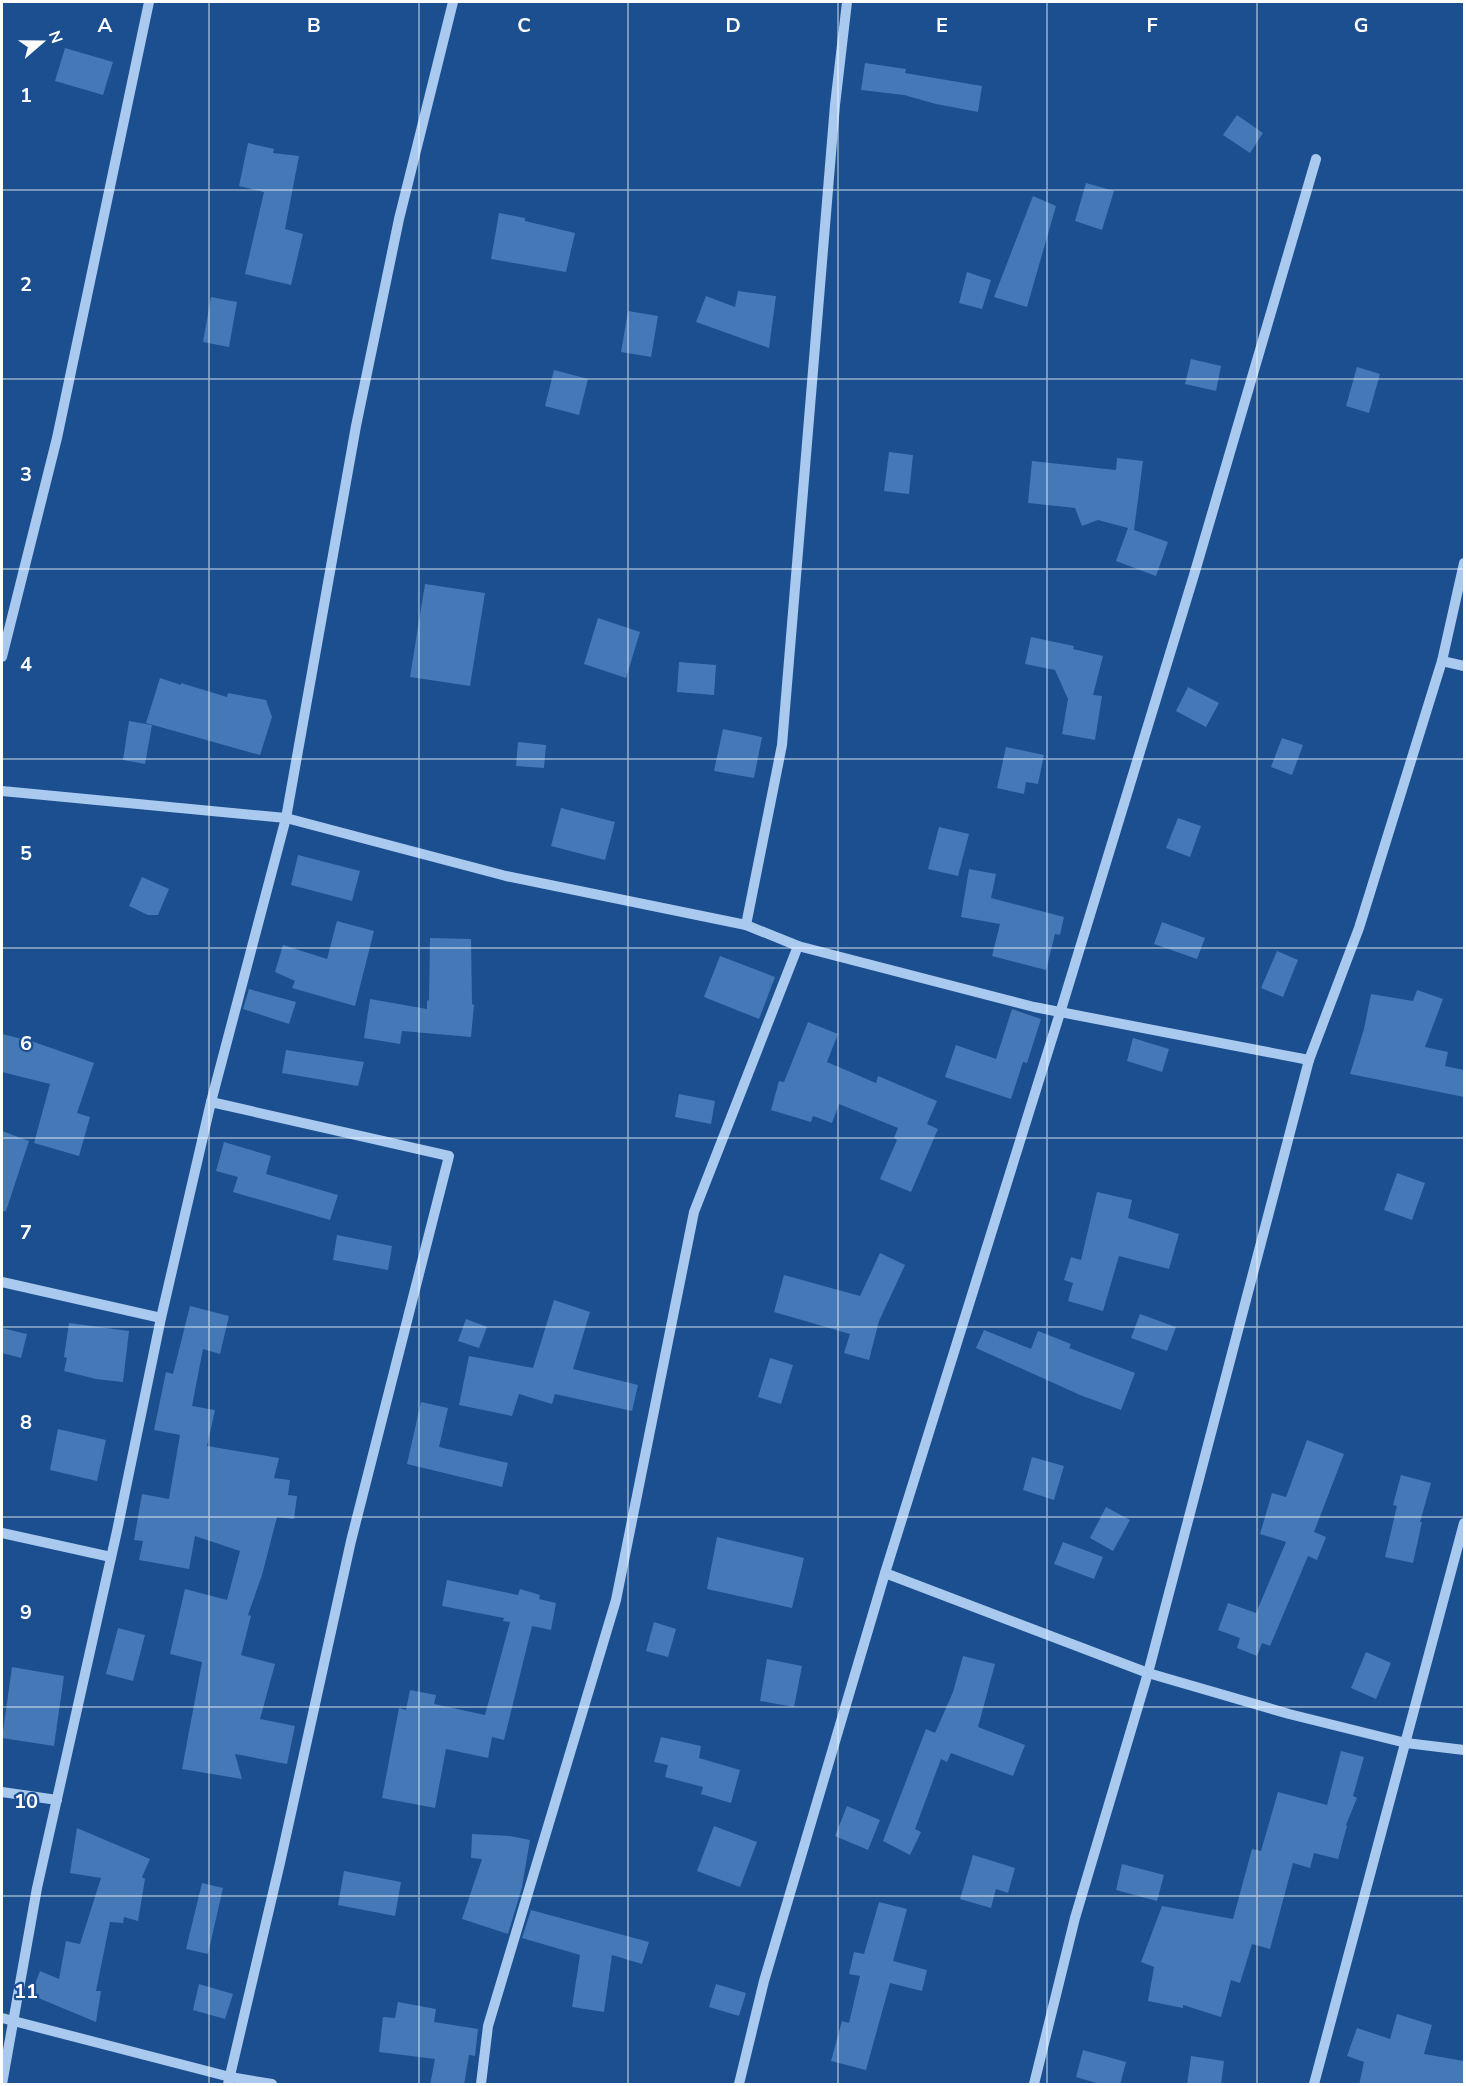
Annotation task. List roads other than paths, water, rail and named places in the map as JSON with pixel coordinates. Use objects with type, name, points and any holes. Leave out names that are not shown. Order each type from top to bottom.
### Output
[{"type":"street","points":[[2,657],[57,438],[149,2]]},
{"type":"street","points":[[2,2085],[37,1888],[111,1557],[161,1318],[211,1102],[286,818],[356,426],[399,219],[453,2]]},
{"type":"street","points":[[746,925],[782,745],[834,117],[847,2]]},
{"type":"street","points":[[739,2085],[764,1981],[885,1573],[1194,575],[1316,159]]},
{"type":"street","points":[[1034,2085],[1075,1918],[1148,1673],[1310,1060],[1359,928],[1442,662],[1464,563]]},
{"type":"street","points":[[1442,662],[1464,666]]},
{"type":"street","points":[[2,791],[286,818],[506,876],[746,925],[798,946],[1060,1013],[1310,1060]]},
{"type":"street","points":[[481,2085],[488,2026],[616,1600],[694,1212],[798,946]]},
{"type":"street","points":[[211,1102],[449,1156],[351,1541],[229,2081]]},
{"type":"street","points":[[2,1282],[161,1318]]},
{"type":"street","points":[[1314,2085],[1464,1523]]},
{"type":"street","points":[[2,1533],[111,1557]]},
{"type":"street","points":[[885,1573],[1148,1673],[1289,1714],[1406,1743],[1464,1750]]},
{"type":"street","points":[[2,1792],[57,1800]]},
{"type":"street","points":[[2,2018],[229,2081],[272,2085]]}]
